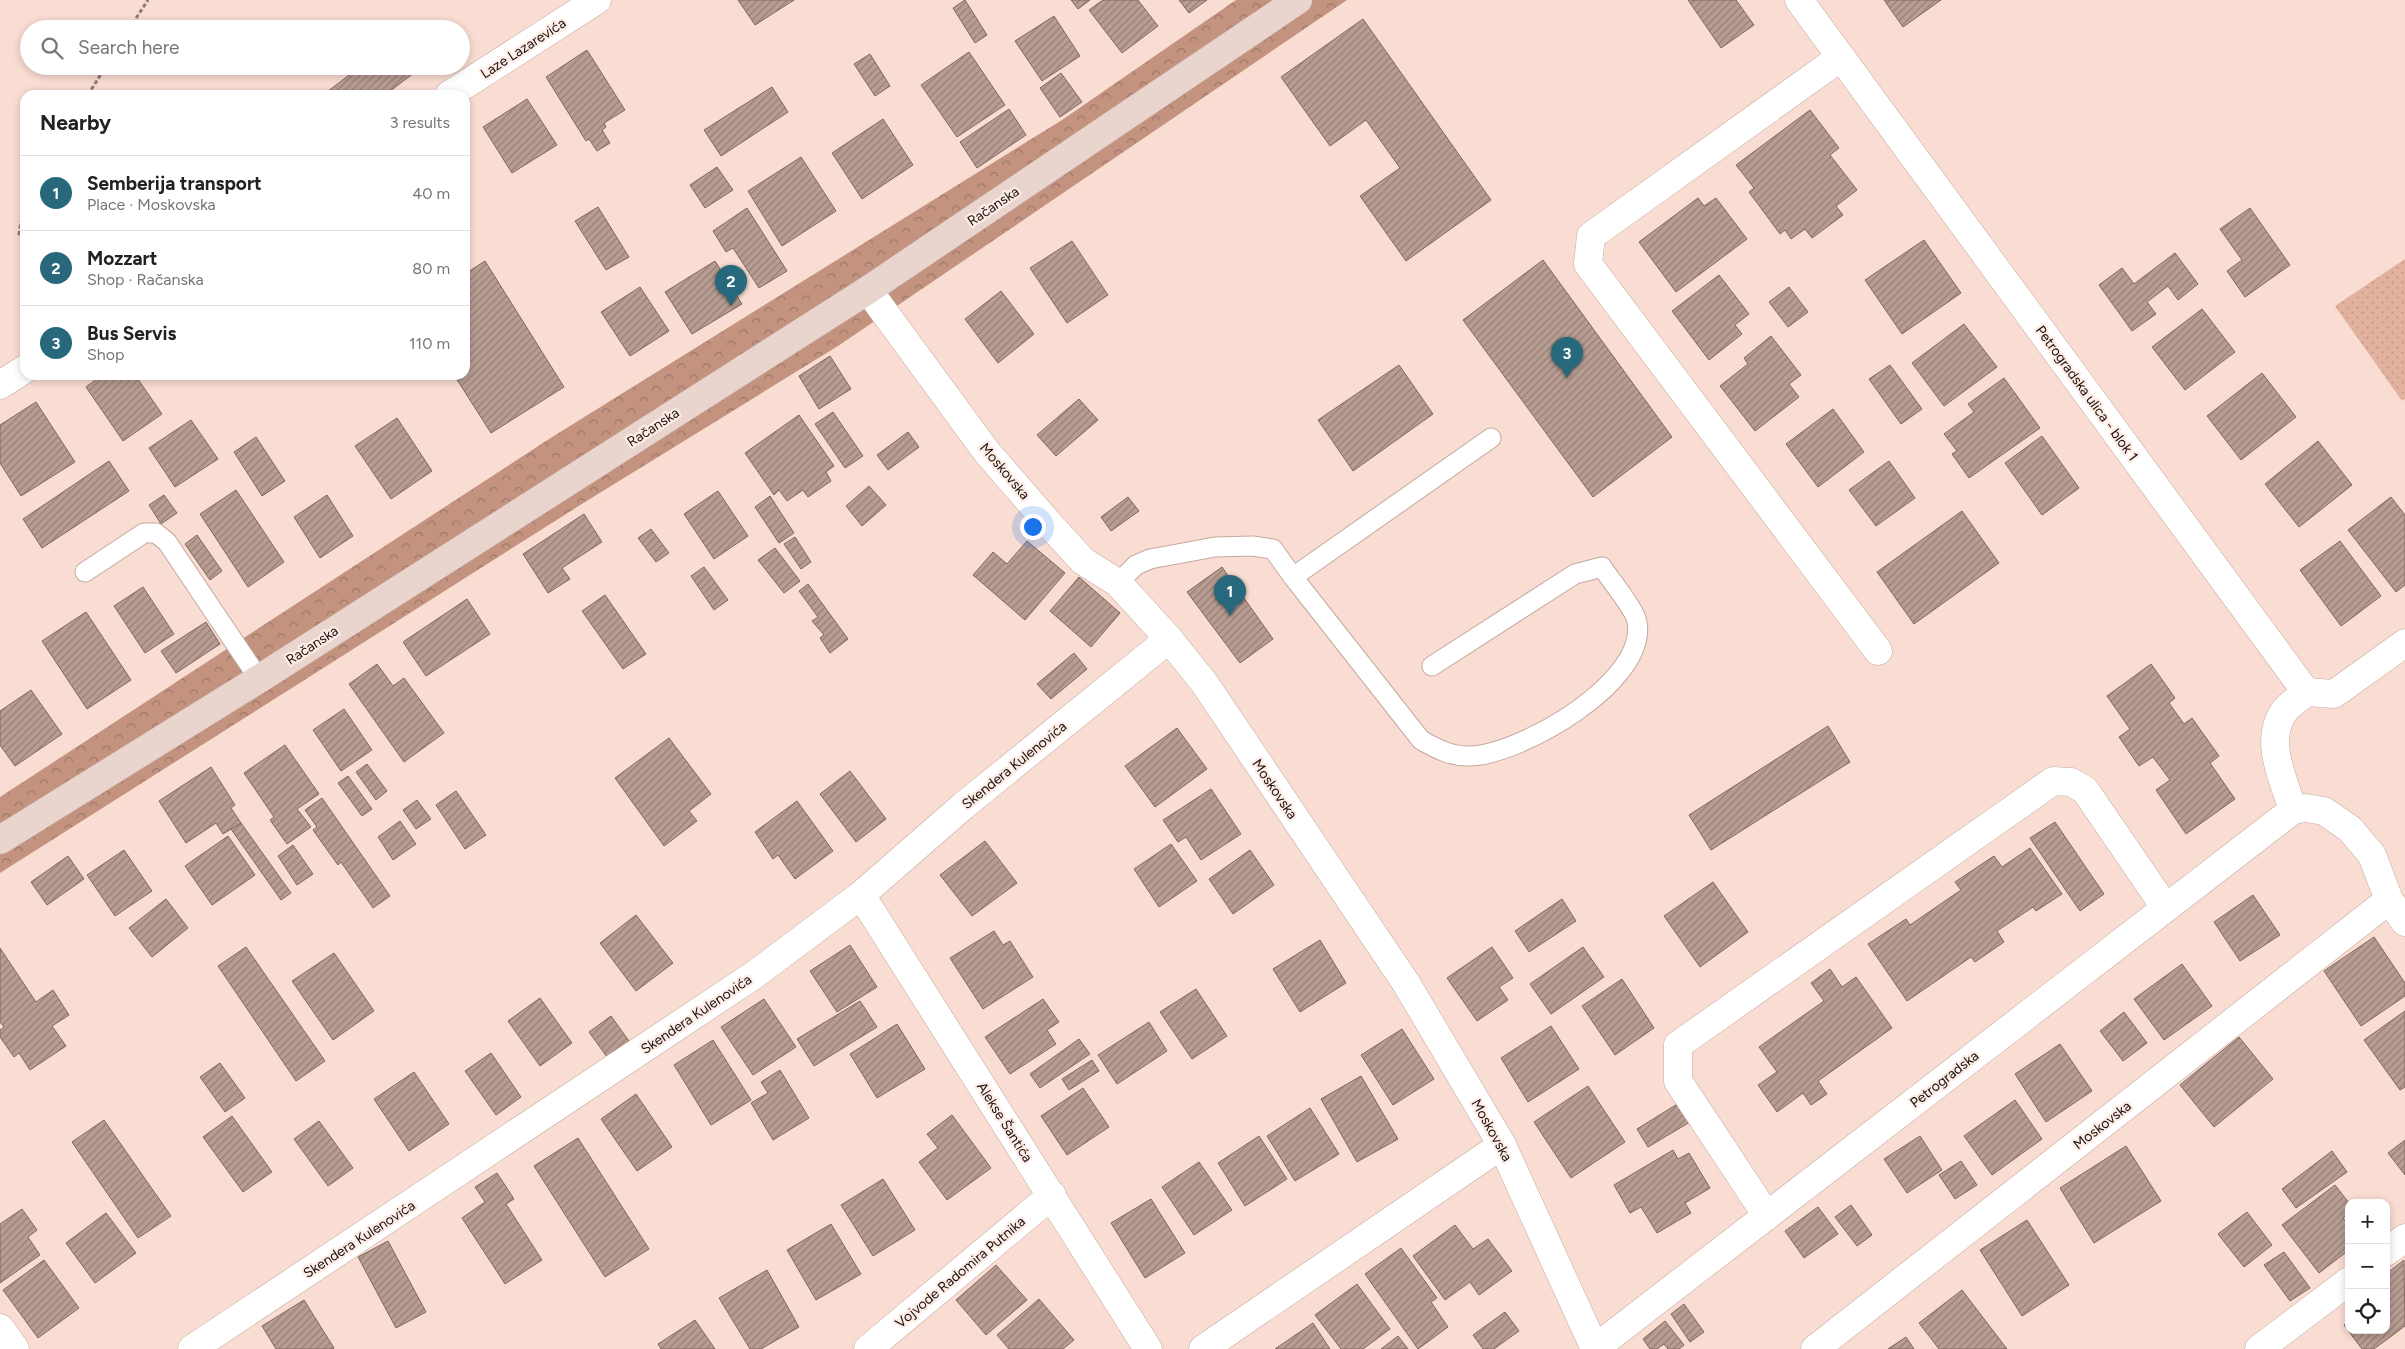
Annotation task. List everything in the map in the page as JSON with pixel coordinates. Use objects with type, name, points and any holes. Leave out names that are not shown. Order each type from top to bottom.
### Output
[{"type":"main road","name":"Račanska","points":[[0,840],[259,679],[868,290],[1298,0]]},
{"type":"street","name":"Laze Lazarevića","points":[[458,90],[597,0]]},
{"type":"street","name":"Petrogradska ulica - blok 1","points":[[1800,0],[2306,692]]},
{"type":"street","points":[[1841,57],[1591,236],[1588,264],[1878,651]]},
{"type":"street","name":"Moskovska","points":[[868,290],[986,451],[1083,561],[1118,583],[1169,639],[1205,684],[1406,983],[1502,1145],[1595,1349]]},
{"type":"street","points":[[0,385],[20,372]]},
{"type":"street","name":"Skendera Kulenovića","points":[[192,1349],[754,975],[861,895],[963,806],[1169,639]]},
{"type":"street","points":[[2405,643],[2334,694],[2306,692],[2283,713],[2275,735],[2276,753],[2293,810],[2306,808],[2324,811],[2350,829],[2372,855],[2389,900],[2405,922]]},
{"type":"street","points":[[1767,1216],[1678,1081],[1678,1045],[2054,781],[2071,782],[2084,790],[2164,907]]},
{"type":"street","name":"Petrogradska","points":[[1595,1349],[2164,907],[2293,810]]},
{"type":"street","name":"Alekse Šantića","points":[[861,895],[1148,1349]]},
{"type":"street","name":"Moskovska","points":[[1815,1349],[2389,900]]},
{"type":"street","points":[[1203,1349],[1502,1145]]},
{"type":"street","name":"Vojvode Radomira Putnika","points":[[868,1349],[1052,1195]]},
{"type":"street","points":[[2390,1249],[2405,1238]]},
{"type":"street","points":[[2259,1349],[2345,1284]]},
{"type":"street","points":[[0,1328],[15,1349]]},
{"type":"lane","points":[[1293,577],[1491,438]]},
{"type":"lane","points":[[85,572],[144,533],[156,533],[167,542],[259,679]]},
{"type":"lane","points":[[1118,583],[1136,565],[1150,559],[1215,547],[1252,546],[1272,549],[1421,740],[1443,752],[1471,756],[1505,748],[1581,709],[1616,678],[1633,654],[1638,634],[1637,620],[1602,567],[1575,574],[1432,666]]},
{"type":"path","points":[[136,20],[148,0]]},
{"type":"path","points":[[91,90],[100,75]]},
{"type":"shaded area","points":[[2405,259],[2405,399],[2402,401],[2335,306]]},
{"type":"green space","points":[[1236,0],[1347,0],[838,346],[585,502],[0,873],[0,797],[549,439],[1062,120]]},
{"type":"building","points":[[738,0],[794,0],[755,25]]},
{"type":"building","points":[[965,0],[987,35],[975,43],[953,8]]},
{"type":"building","points":[[1071,0],[1090,0],[1078,9]]},
{"type":"building","points":[[1103,0],[1138,0],[1158,26],[1122,53],[1089,10]]},
{"type":"building","points":[[1179,0],[1207,0],[1189,13]]},
{"type":"building","points":[[1688,0],[1736,0],[1754,25],[1721,48]]},
{"type":"building","points":[[1884,0],[1941,0],[1903,27]]},
{"type":"building","points":[[1054,16],[1080,56],[1042,81],[1015,41]]},
{"type":"building","points":[[1363,19],[1491,200],[1406,261],[1360,196],[1400,168],[1366,120],[1330,146],[1281,77]]},
{"type":"building","points":[[587,50],[625,110],[604,123],[606,127],[602,130],[610,143],[597,151],[589,139],[586,141],[546,77]]},
{"type":"building","points":[[969,52],[1005,105],[957,137],[921,85]]},
{"type":"building","points":[[870,54],[890,86],[875,96],[854,64]]},
{"type":"building","points":[[1061,73],[1082,102],[1060,117],[1040,88]]},
{"type":"building","points":[[349,75],[411,75],[392,90],[330,90]]},
{"type":"building","points":[[772,87],[788,112],[721,156],[704,130]]},
{"type":"building","points":[[527,99],[557,145],[512,173],[483,127]]},
{"type":"building","points":[[1009,109],[1026,135],[977,168],[960,142]]},
{"type":"building","points":[[1810,110],[1839,148],[1830,155],[1857,190],[1836,206],[1843,215],[1812,238],[1805,229],[1791,239],[1785,230],[1780,234],[1749,192],[1754,188],[1736,165]]},
{"type":"building","points":[[883,119],[913,165],[862,199],[832,153]]},
{"type":"building","points":[[801,157],[836,211],[782,246],[748,191]]},
{"type":"building","points":[[717,167],[733,190],[705,208],[690,185]]},
{"type":"building","points":[[1698,198],[1704,206],[1716,198],[1747,239],[1676,292],[1639,242]]},
{"type":"building","points":[[598,207],[629,257],[606,270],[575,221]]},
{"type":"building","points":[[747,208],[787,271],[759,288],[733,248],[726,252],[713,231]]},
{"type":"building","points":[[2250,208],[2290,265],[2245,297],[2227,271],[2242,260],[2220,229]]},
{"type":"building","points":[[1924,240],[1961,293],[1902,334],[1865,280]]},
{"type":"building","points":[[1072,241],[1108,295],[1067,323],[1030,268]]},
{"type":"building","points":[[2175,253],[2198,284],[2178,300],[2168,286],[2147,302],[2156,314],[2132,331],[2099,285],[2122,268],[2134,284]]},
{"type":"building","points":[[1543,260],[1672,437],[1593,497],[1463,320]]},
{"type":"building","points":[[485,261],[564,387],[491,433],[457,380],[470,380],[470,271]]},
{"type":"building","points":[[715,261],[742,304],[692,334],[665,292]]},
{"type":"building","points":[[1719,275],[1749,314],[1735,325],[1742,334],[1709,360],[1672,311]]},
{"type":"building","points":[[640,287],[669,331],[630,356],[601,312]]},
{"type":"building","points":[[1789,287],[1808,312],[1788,327],[1769,302]]},
{"type":"building","points":[[1001,291],[1034,334],[998,363],[965,319]]},
{"type":"building","points":[[2202,309],[2235,352],[2185,390],[2152,347]]},
{"type":"building","points":[[1964,324],[1997,367],[1944,406],[1912,363]]},
{"type":"building","points":[[1771,336],[1801,375],[1789,384],[1799,397],[1755,431],[1720,386],[1748,364],[1744,358]]},
{"type":"building","points":[[830,356],[851,389],[819,409],[799,376]]},
{"type":"building","points":[[1399,365],[1433,414],[1353,471],[1318,420]]},
{"type":"building","points":[[1890,365],[1922,409],[1901,424],[1869,379]]},
{"type":"building","points":[[2262,373],[2296,417],[2241,460],[2207,416]]},
{"type":"building","points":[[2004,378],[2040,428],[1969,478],[1952,454],[1957,451],[1944,434],[1974,412],[1968,404]]},
{"type":"building","points":[[95,380],[138,380],[162,414],[123,441],[86,387]]},
{"type":"building","points":[[1079,399],[1098,420],[1056,456],[1037,435]]},
{"type":"building","points":[[36,402],[75,462],[21,496],[0,463],[0,425]]},
{"type":"building","points":[[1833,409],[1864,452],[1818,487],[1786,444]]},
{"type":"building","points":[[833,412],[863,456],[845,468],[815,424]]},
{"type":"building","points":[[799,415],[834,466],[826,472],[831,481],[808,497],[803,490],[787,501],[779,490],[774,495],[745,453]]},
{"type":"building","points":[[397,418],[432,471],[391,499],[355,446]]},
{"type":"building","points":[[191,420],[218,459],[175,487],[149,448]]},
{"type":"building","points":[[908,432],[919,447],[888,470],[877,455]]},
{"type":"building","points":[[2042,436],[2079,488],[2042,515],[2005,463]]},
{"type":"building","points":[[256,437],[285,481],[262,496],[234,452]]},
{"type":"building","points":[[2318,441],[2352,485],[2299,527],[2265,484]]},
{"type":"building","points":[[109,461],[129,491],[42,548],[23,519]]},
{"type":"building","points":[[1889,461],[1915,498],[1876,526],[1849,490]]},
{"type":"building","points":[[869,486],[886,505],[862,526],[846,506]]},
{"type":"building","points":[[236,490],[284,562],[248,587],[200,514]]},
{"type":"building","points":[[718,491],[748,536],[714,559],[684,514]]},
{"type":"building","points":[[164,495],[177,513],[161,524],[149,505]]},
{"type":"building","points":[[327,495],[353,536],[320,558],[294,517]]},
{"type":"building","points":[[770,496],[794,533],[779,543],[755,507]]},
{"type":"building","points":[[1128,497],[1139,511],[1111,531],[1101,517]]},
{"type":"building","points":[[2391,497],[2405,515],[2405,585],[2396,592],[2348,530]]},
{"type":"building","points":[[1962,511],[1999,563],[1914,624],[1877,572]]},
{"type":"building","points":[[584,514],[602,542],[562,568],[570,579],[548,593],[523,554]]},
{"type":"building","points":[[651,529],[669,553],[656,562],[638,538]]},
{"type":"building","points":[[197,535],[222,571],[210,580],[185,544]]},
{"type":"building","points":[[795,537],[811,562],[801,569],[784,544]]},
{"type":"building","points":[[1027,541],[1065,573],[1025,620],[973,575],[993,552],[1007,564]]},
{"type":"building","points":[[2340,541],[2381,596],[2341,626],[2300,570]]},
{"type":"building","points":[[775,548],[800,581],[784,593],[758,560]]},
{"type":"building","points":[[704,567],[728,600],[714,610],[691,576]]},
{"type":"building","points":[[1222,567],[1273,639],[1240,663],[1187,592]]},
{"type":"building","points":[[1079,577],[1120,613],[1091,647],[1050,611]]},
{"type":"building","points":[[808,584],[848,639],[830,653],[820,638],[824,635],[812,621],[818,617],[799,591]]},
{"type":"building","points":[[143,587],[174,634],[145,653],[114,606]]},
{"type":"building","points":[[605,595],[646,654],[623,669],[582,611]]},
{"type":"building","points":[[467,599],[490,634],[426,676],[403,642]]},
{"type":"building","points":[[86,612],[131,680],[87,709],[42,641]]},
{"type":"building","points":[[206,622],[220,644],[176,673],[161,651]]},
{"type":"building","points":[[1074,653],[1087,669],[1051,699],[1037,684]]},
{"type":"building","points":[[377,664],[393,686],[404,678],[444,733],[404,762],[349,684]]},
{"type":"building","points":[[2151,664],[2175,698],[2169,703],[2184,724],[2192,718],[2219,756],[2210,763],[2235,799],[2186,834],[2156,790],[2170,780],[2153,757],[2139,766],[2119,737],[2130,729],[2107,696]]},
{"type":"building","points":[[31,690],[62,734],[15,766],[0,745],[0,711]]},
{"type":"building","points":[[344,709],[372,750],[341,771],[313,730]]},
{"type":"building","points":[[1828,726],[1850,762],[1711,850],[1689,815]]},
{"type":"building","points":[[1177,728],[1207,769],[1155,807],[1125,766]]},
{"type":"building","points":[[669,738],[711,794],[689,811],[697,821],[664,846],[615,778]]},
{"type":"building","points":[[285,745],[319,794],[297,809],[311,827],[287,844],[270,820],[274,817],[244,773]]},
{"type":"building","points":[[367,764],[387,791],[376,800],[356,772]]},
{"type":"building","points":[[211,767],[235,805],[231,808],[241,823],[223,834],[216,823],[186,843],[159,801]]},
{"type":"building","points":[[850,771],[886,819],[856,842],[820,794]]},
{"type":"building","points":[[348,776],[372,809],[362,816],[338,783]]},
{"type":"building","points":[[1211,789],[1241,834],[1201,860],[1186,837],[1178,842],[1163,820]]},
{"type":"building","points":[[456,791],[486,835],[465,849],[436,805]]},
{"type":"building","points":[[322,798],[390,896],[373,908],[341,862],[338,865],[313,830],[317,827],[305,810]]},
{"type":"building","points":[[417,800],[431,819],[416,829],[403,810]]},
{"type":"building","points":[[797,801],[833,851],[795,879],[778,855],[773,859],[755,832]]},
{"type":"building","points":[[400,821],[416,844],[393,860],[378,837]]},
{"type":"building","points":[[2055,822],[2104,894],[2080,911],[2030,838]]},
{"type":"building","points":[[241,823],[291,893],[281,900],[231,829]]},
{"type":"building","points":[[228,836],[255,875],[212,905],[185,866]]},
{"type":"building","points":[[985,841],[1017,883],[972,916],[940,875]]},
{"type":"building","points":[[1171,844],[1197,881],[1159,907],[1134,869]]},
{"type":"building","points":[[293,845],[313,874],[297,885],[278,856]]},
{"type":"building","points":[[2030,848],[2062,894],[2036,911],[2033,907],[1997,931],[2004,942],[1975,962],[1971,957],[1907,1001],[1868,944],[1906,919],[1910,925],[1961,890],[1955,882],[1994,856],[2002,867]]},
{"type":"building","points":[[124,850],[152,891],[115,916],[87,875]]},
{"type":"building","points":[[1250,850],[1274,885],[1233,914],[1209,879]]},
{"type":"building","points":[[68,856],[84,879],[47,905],[31,882]]},
{"type":"building","points":[[1713,882],[1748,932],[1700,967],[1664,916]]},
{"type":"building","points":[[2253,895],[2280,935],[2240,961],[2214,922]]},
{"type":"building","points":[[166,899],[188,928],[152,957],[129,928]]},
{"type":"building","points":[[1562,899],[1576,921],[1529,952],[1515,931]]},
{"type":"building","points":[[636,915],[673,963],[636,991],[600,943]]},
{"type":"building","points":[[994,931],[1003,945],[1010,941],[1033,977],[983,1009],[950,958]]},
{"type":"building","points":[[2374,937],[2405,983],[2405,996],[2361,1026],[2324,971]]},
{"type":"building","points":[[1320,940],[1346,983],[1300,1012],[1273,969]]},
{"type":"building","points":[[850,945],[877,987],[837,1012],[810,971]]},
{"type":"building","points":[[246,947],[325,1061],[296,1081],[218,966]]},
{"type":"building","points":[[1492,947],[1513,978],[1499,987],[1508,1000],[1477,1021],[1447,978]]},
{"type":"building","points":[[1583,947],[1604,977],[1551,1014],[1530,984]]},
{"type":"building","points":[[0,948],[36,1002],[53,990],[69,1015],[52,1026],[66,1046],[30,1070],[19,1053],[14,1057],[0,1037],[0,1030],[4,1027],[0,1022]]},
{"type":"building","points":[[334,953],[374,1011],[333,1040],[292,981]]},
{"type":"building","points":[[2182,964],[2212,1006],[2164,1040],[2134,999]]},
{"type":"building","points":[[1830,969],[1842,987],[1856,977],[1892,1028],[1818,1081],[1827,1094],[1811,1105],[1803,1093],[1777,1112],[1758,1085],[1777,1072],[1759,1047],[1824,1001],[1811,983]]},
{"type":"building","points":[[1622,979],[1654,1028],[1615,1055],[1582,1006]]},
{"type":"building","points":[[1196,989],[1227,1036],[1192,1059],[1160,1012]]},
{"type":"building","points":[[540,998],[572,1043],[540,1066],[508,1021]]},
{"type":"building","points":[[764,999],[796,1047],[753,1075],[721,1027]]},
{"type":"building","points":[[1043,999],[1059,1022],[1047,1030],[1056,1044],[1010,1074],[985,1037]]},
{"type":"building","points":[[860,1001],[877,1027],[814,1066],[797,1039]]},
{"type":"building","points":[[2405,1011],[2405,1087],[2400,1090],[2364,1040]]},
{"type":"building","points":[[2124,1012],[2147,1043],[2123,1061],[2100,1031]]},
{"type":"building","points":[[611,1016],[629,1041],[607,1057],[589,1032]]},
{"type":"building","points":[[1149,1022],[1167,1051],[1117,1084],[1098,1055]]},
{"type":"building","points":[[897,1024],[925,1069],[877,1098],[850,1054]]},
{"type":"building","points":[[1551,1026],[1579,1069],[1528,1102],[1501,1058]]},
{"type":"building","points":[[1402,1029],[1434,1079],[1393,1105],[1361,1055]]},
{"type":"building","points":[[2239,1037],[2273,1079],[2214,1127],[2180,1085]]},
{"type":"building","points":[[1079,1039],[1090,1054],[1040,1088],[1030,1074]]},
{"type":"building","points":[[713,1040],[751,1100],[711,1125],[674,1065]]},
{"type":"building","points":[[2060,1044],[2092,1091],[2046,1122],[2015,1074]]},
{"type":"building","points":[[491,1053],[521,1097],[496,1115],[465,1071]]},
{"type":"building","points":[[1092,1060],[1099,1071],[1069,1090],[1062,1079]]},
{"type":"building","points":[[220,1063],[245,1098],[225,1112],[200,1077]]},
{"type":"building","points":[[780,1070],[809,1118],[773,1140],[751,1103],[768,1093],[761,1082]]},
{"type":"building","points":[[414,1072],[449,1124],[409,1151],[374,1099]]},
{"type":"building","points":[[1361,1076],[1398,1139],[1357,1162],[1321,1099]]},
{"type":"building","points":[[1588,1086],[1625,1142],[1571,1178],[1534,1122]]},
{"type":"building","points":[[1083,1088],[1109,1127],[1067,1155],[1041,1116]]},
{"type":"building","points":[[636,1094],[672,1147],[637,1171],[601,1119]]},
{"type":"building","points":[[2015,1100],[2042,1139],[1992,1175],[1964,1136]]},
{"type":"building","points":[[1679,1103],[1690,1122],[1648,1147],[1637,1129]]},
{"type":"building","points":[[1310,1108],[1339,1154],[1295,1181],[1267,1136]]},
{"type":"building","points":[[952,1115],[991,1168],[947,1200],[919,1162],[938,1148],[927,1134]]},
{"type":"building","points":[[232,1116],[272,1172],[243,1192],[203,1137]]},
{"type":"building","points":[[104,1120],[171,1216],[138,1238],[72,1142]]},
{"type":"building","points":[[319,1121],[353,1168],[328,1186],[294,1139]]},
{"type":"building","points":[[1259,1136],[1287,1179],[1245,1206],[1218,1163]]},
{"type":"building","points":[[1920,1136],[1942,1170],[1907,1193],[1884,1159]]},
{"type":"building","points":[[578,1138],[649,1249],[605,1277],[534,1166]]},
{"type":"building","points":[[2405,1140],[2405,1175],[2388,1153]]},
{"type":"building","points":[[2126,1146],[2161,1201],[2094,1243],[2060,1188]]},
{"type":"building","points":[[1673,1150],[1678,1159],[1689,1153],[1710,1188],[1685,1203],[1691,1213],[1657,1233],[1641,1207],[1630,1213],[1614,1185]]},
{"type":"building","points":[[2332,1151],[2347,1172],[2296,1208],[2282,1189]]},
{"type":"building","points":[[1961,1161],[1977,1185],[1955,1199],[1939,1175]]},
{"type":"building","points":[[1199,1162],[1232,1210],[1194,1235],[1162,1187]]},
{"type":"building","points":[[497,1173],[514,1199],[506,1204],[542,1260],[505,1284],[462,1218],[485,1202],[475,1187]]},
{"type":"building","points":[[883,1179],[915,1230],[873,1256],[841,1205]]},
{"type":"building","points":[[2335,1185],[2346,1199],[2345,1216],[2343,1218],[2345,1220],[2345,1253],[2319,1273],[2282,1225]]},
{"type":"building","points":[[1151,1199],[1185,1253],[1145,1278],[1111,1223]]},
{"type":"building","points":[[1851,1205],[1872,1235],[1857,1246],[1835,1217]]},
{"type":"building","points":[[1818,1207],[1838,1234],[1804,1258],[1785,1231]]},
{"type":"building","points":[[22,1209],[37,1230],[28,1237],[40,1255],[0,1283],[0,1224]]},
{"type":"building","points":[[2247,1212],[2272,1245],[2244,1267],[2218,1234]]},
{"type":"building","points":[[106,1213],[136,1253],[95,1283],[66,1243]]},
{"type":"building","points":[[2027,1220],[2069,1285],[2022,1316],[1980,1250]]},
{"type":"building","points":[[831,1224],[861,1274],[816,1300],[787,1250]]},
{"type":"building","points":[[1455,1225],[1473,1249],[1488,1239],[1512,1271],[1479,1295],[1470,1282],[1445,1300],[1413,1256]]},
{"type":"building","points":[[388,1241],[426,1312],[396,1328],[358,1257]]},
{"type":"building","points":[[1401,1248],[1437,1298],[1431,1302],[1448,1327],[1418,1349],[1365,1274]]},
{"type":"building","points":[[2284,1252],[2310,1288],[2290,1301],[2264,1265]]},
{"type":"building","points":[[44,1260],[79,1308],[38,1338],[3,1290]]},
{"type":"building","points":[[2404,1260],[2405,1326],[2374,1349],[2362,1349],[2351,1334],[2390,1334],[2390,1271]]},
{"type":"building","points":[[996,1265],[1027,1300],[986,1335],[956,1300]]},
{"type":"building","points":[[767,1270],[799,1327],[761,1349],[750,1349],[719,1298]]},
{"type":"building","points":[[1357,1284],[1390,1329],[1363,1349],[1341,1349],[1315,1315]]},
{"type":"building","points":[[1962,1290],[2007,1349],[1939,1349],[1919,1323]]},
{"type":"building","points":[[1039,1299],[1074,1340],[1063,1349],[1009,1349],[997,1335]]},
{"type":"building","points":[[304,1300],[333,1349],[276,1349],[262,1326]]},
{"type":"building","points":[[1684,1304],[1704,1332],[1690,1342],[1671,1314]]},
{"type":"building","points":[[1505,1312],[1519,1331],[1494,1349],[1483,1349],[1473,1335]]},
{"type":"building","points":[[695,1320],[715,1349],[661,1349],[658,1344]]},
{"type":"building","points":[[1665,1321],[1684,1345],[1679,1349],[1668,1349],[1664,1344],[1657,1349],[1650,1349],[1643,1339]]},
{"type":"building","points":[[1313,1323],[1330,1349],[1275,1349]]},
{"type":"building","points":[[1398,1336],[1408,1349],[1381,1349]]},
{"type":"building","points":[[1906,1337],[1914,1349],[1888,1349]]},
{"type":"place","name":"Mozzart","points":[[731,306]]},
{"type":"place","name":"Bus Servis","points":[[1567,378]]},
{"type":"place","name":"Semberija transport","points":[[1230,616]]}]
